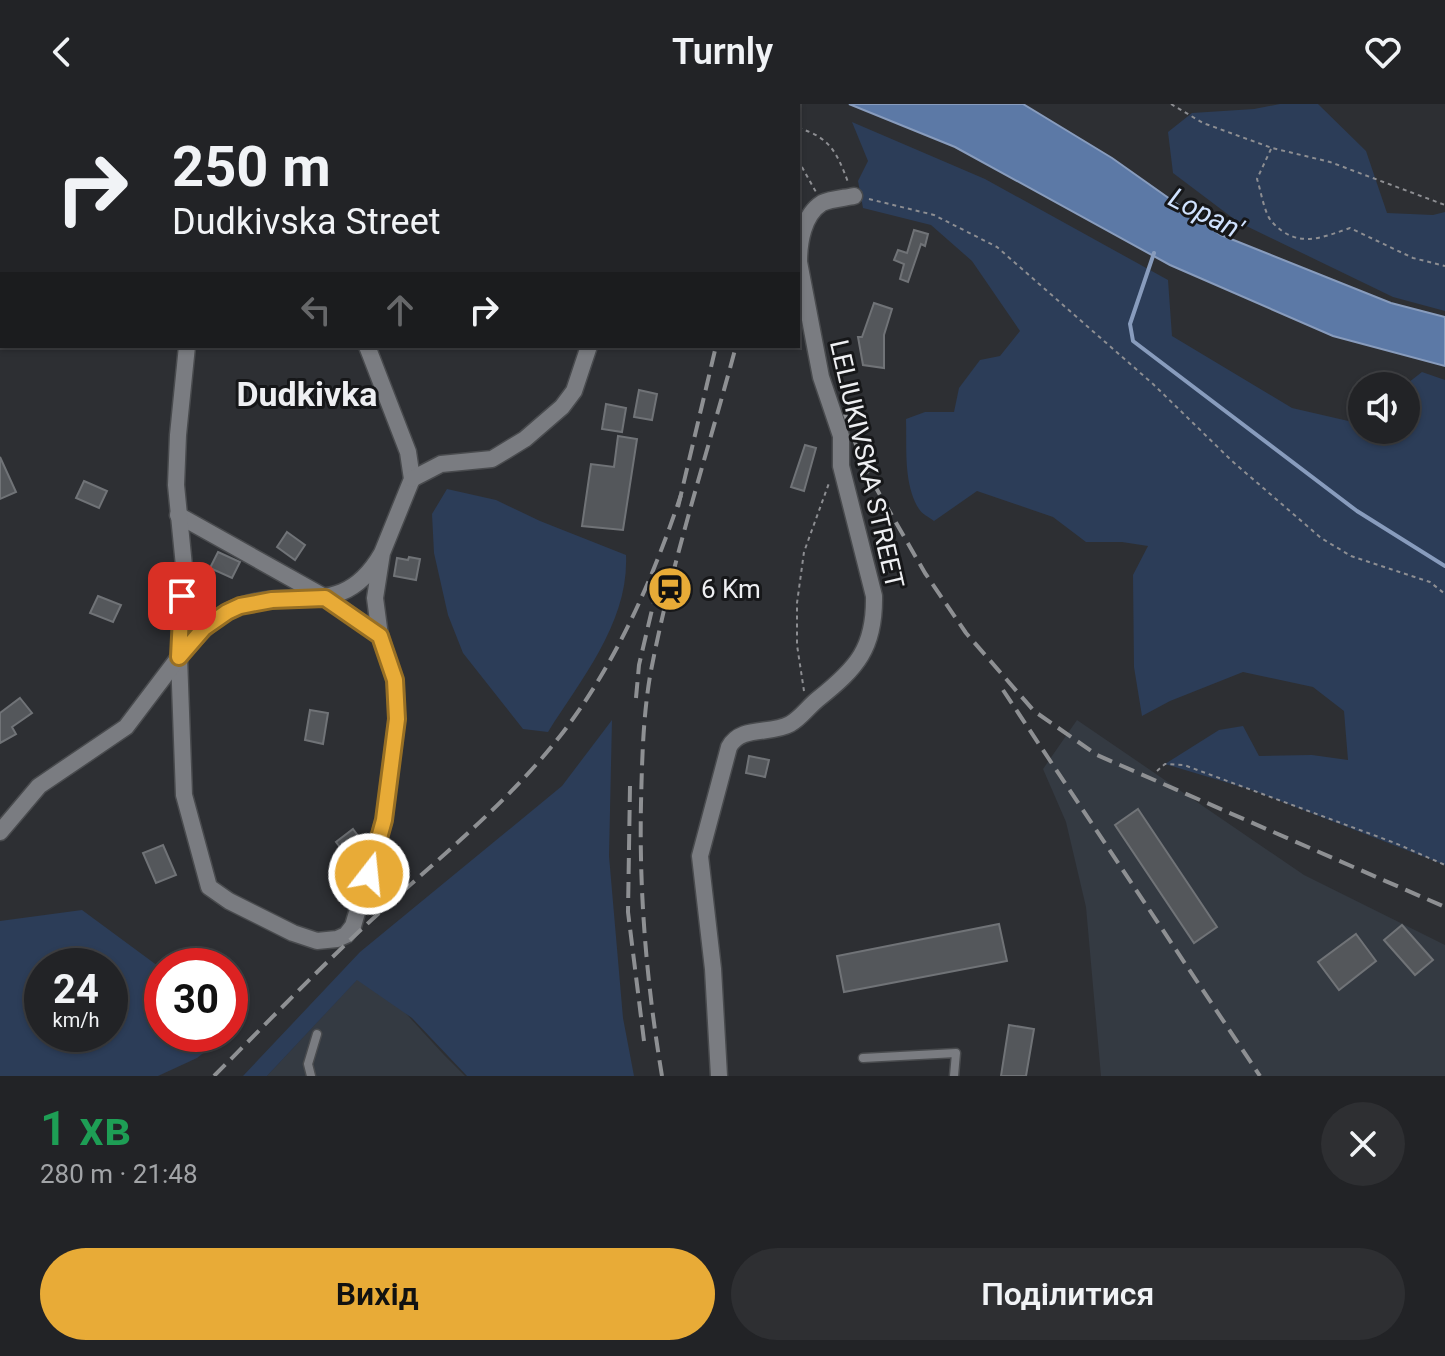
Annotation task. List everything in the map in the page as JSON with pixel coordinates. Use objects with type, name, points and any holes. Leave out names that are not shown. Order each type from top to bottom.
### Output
[{"type":"street","points":[[822,203],[854,196]]},
{"type":"street","name":"LELIUKIVSKA STREET","points":[[800,242],[803,230],[822,203]]},
{"type":"street","name":"LELIUKIVSKA STREET","points":[[719,1076],[713,969],[700,856],[729,747],[734,738],[743,734],[789,724],[844,679],[870,635],[874,616],[874,596],[841,466],[841,436],[821,377],[800,267]]},
{"type":"street","points":[[187,348],[178,435],[178,515],[184,566],[179,657],[184,795],[209,887],[229,901],[293,933],[317,941],[337,939],[346,935],[353,926],[384,820],[397,719],[395,680],[380,636],[375,598],[382,553]]},
{"type":"street","points":[[0,832],[39,786],[126,727],[204,628],[240,606],[272,600],[325,598],[349,589],[368,574],[382,553],[412,479],[408,452],[368,348]]},
{"type":"street","points":[[412,479],[441,464],[492,459],[517,445],[562,407],[574,391],[588,348]]},
{"type":"street","points":[[178,515],[325,598],[380,636]]},
{"type":"lane","points":[[311,1076],[308,1064],[317,1034]]},
{"type":"lane","points":[[863,1058],[956,1053],[954,1076]]},
{"type":"path","points":[[1171,104],[1203,123],[1272,148],[1330,162],[1445,205]]},
{"type":"path","points":[[800,129],[825,140],[836,151],[854,196],[934,215],[997,247],[1321,538],[1351,556],[1430,582],[1445,594]]},
{"type":"path","points":[[1272,148],[1257,179],[1270,221],[1297,239],[1314,240],[1350,228],[1413,258],[1445,266]]},
{"type":"path","points":[[800,164],[822,203]]},
{"type":"path","points":[[805,712],[804,676],[797,645],[797,603],[804,552],[829,482],[841,466]]},
{"type":"path","points":[[1157,771],[1165,764],[1184,765],[1395,843],[1445,865]]},
{"type":"shaded area","points":[[849,104],[1023,104],[1112,158],[1221,235],[1391,303],[1445,317],[1445,366],[1333,336],[1170,265],[955,147]]},
{"type":"shaded area","points":[[1280,104],[1318,104],[1366,151],[1387,213],[1433,215],[1445,212],[1445,311],[1393,297],[1238,222],[1173,173],[1168,132],[1192,113]]},
{"type":"shaded area","points":[[852,122],[985,179],[1168,280],[1172,336],[1292,408],[1348,421],[1348,444],[1420,444],[1420,374],[1445,380],[1445,865],[1252,790],[1165,764],[1219,730],[1243,726],[1259,756],[1312,755],[1348,760],[1344,711],[1313,687],[1243,672],[1170,701],[1142,716],[1134,667],[1133,575],[1148,546],[1086,542],[1053,517],[977,491],[934,521],[920,511],[908,477],[906,419],[925,412],[954,412],[959,388],[980,360],[1000,356],[1020,331],[972,261],[931,225],[863,208],[858,181],[868,161]]},
{"type":"shaded area","points":[[447,489],[496,500],[626,555],[625,580],[612,626],[548,732],[523,729],[463,653],[448,615],[434,553],[432,514]]},
{"type":"shaded area","points":[[612,720],[609,856],[623,1018],[634,1076],[467,1076],[412,1018],[357,980],[267,1076],[243,1076],[360,952],[562,786]]},
{"type":"shaded area","points":[[1077,720],[1304,875],[1445,945],[1445,1076],[1101,1076],[1086,907],[1066,822],[1043,769]]},
{"type":"shaded area","points":[[82,910],[144,956],[144,1052],[204,1052],[158,1076],[0,1076],[0,921]]},
{"type":"shaded area","points":[[366,970],[465,1076],[267,1076]]},
{"type":"building","points":[[914,230],[928,234],[925,246],[921,244],[908,282],[900,279],[904,264],[894,260],[898,250],[907,253]]},
{"type":"building","points":[[874,303],[892,309],[884,335],[884,368],[863,365],[858,337],[862,337]]},
{"type":"building","points":[[639,390],[657,394],[652,420],[634,417]]},
{"type":"building","points":[[606,404],[626,408],[622,432],[602,429]]},
{"type":"building","points":[[618,436],[637,439],[623,530],[582,526],[591,464],[614,467]]},
{"type":"building","points":[[805,445],[816,448],[804,491],[791,487]]},
{"type":"building","points":[[0,457],[16,492],[0,499]]},
{"type":"building","points":[[84,481],[107,491],[99,508],[76,498]]},
{"type":"building","points":[[287,532],[305,545],[295,560],[277,547]]},
{"type":"building","points":[[218,552],[240,562],[232,578],[210,568]]},
{"type":"building","points":[[409,557],[420,559],[416,580],[394,576],[397,558],[408,560]]},
{"type":"building","points":[[98,596],[121,605],[113,622],[90,613]]},
{"type":"building","points":[[20,698],[32,713],[12,727],[16,734],[0,743],[0,713]]},
{"type":"building","points":[[310,710],[328,713],[323,744],[305,740]]},
{"type":"building","points":[[749,756],[769,760],[765,777],[746,773]]},
{"type":"building","points":[[1138,809],[1217,927],[1194,943],[1115,825]]},
{"type":"building","points":[[353,829],[365,845],[349,859],[336,842]]},
{"type":"building","points":[[163,845],[176,875],[156,883],[143,853]]},
{"type":"building","points":[[999,924],[1007,961],[844,992],[837,956]]},
{"type":"building","points":[[1402,925],[1433,960],[1415,975],[1384,940]]},
{"type":"building","points":[[1356,934],[1376,961],[1339,990],[1318,962]]},
{"type":"building","points":[[1009,1025],[1034,1029],[1026,1076],[1001,1076]]},
{"type":"waterway","points":[[1154,253],[1130,324],[1133,341],[1357,511],[1445,566]]},
{"type":"railway","points":[[678,507],[716,348]]},
{"type":"railway","points":[[662,1076],[648,974],[643,906],[641,803],[646,708],[668,593],[735,348]]},
{"type":"railway","points":[[845,414],[864,467],[925,573],[966,633],[1034,711],[1097,755],[1445,907]]},
{"type":"railway","points":[[214,1076],[315,974],[501,802],[567,727],[619,645],[659,556],[681,495]]},
{"type":"railway","points":[[636,698],[639,665],[658,584]]},
{"type":"railway","points":[[1003,690],[1260,1076]]},
{"type":"railway","points":[[630,786],[628,912],[644,1041]]},
{"type":"place","name":"6 Km","points":[[670,589]]},
{"type":"district","name":"Dudkivka","points":[[307,394]]},
{"type":"route","points":[[182,596],[179,657],[204,628],[227,612],[240,606],[272,600],[325,598],[380,636],[395,680],[397,719],[384,820],[369,874]]},
{"type":"water label","name":"Lopan'","points":[[1206,213]]}]
